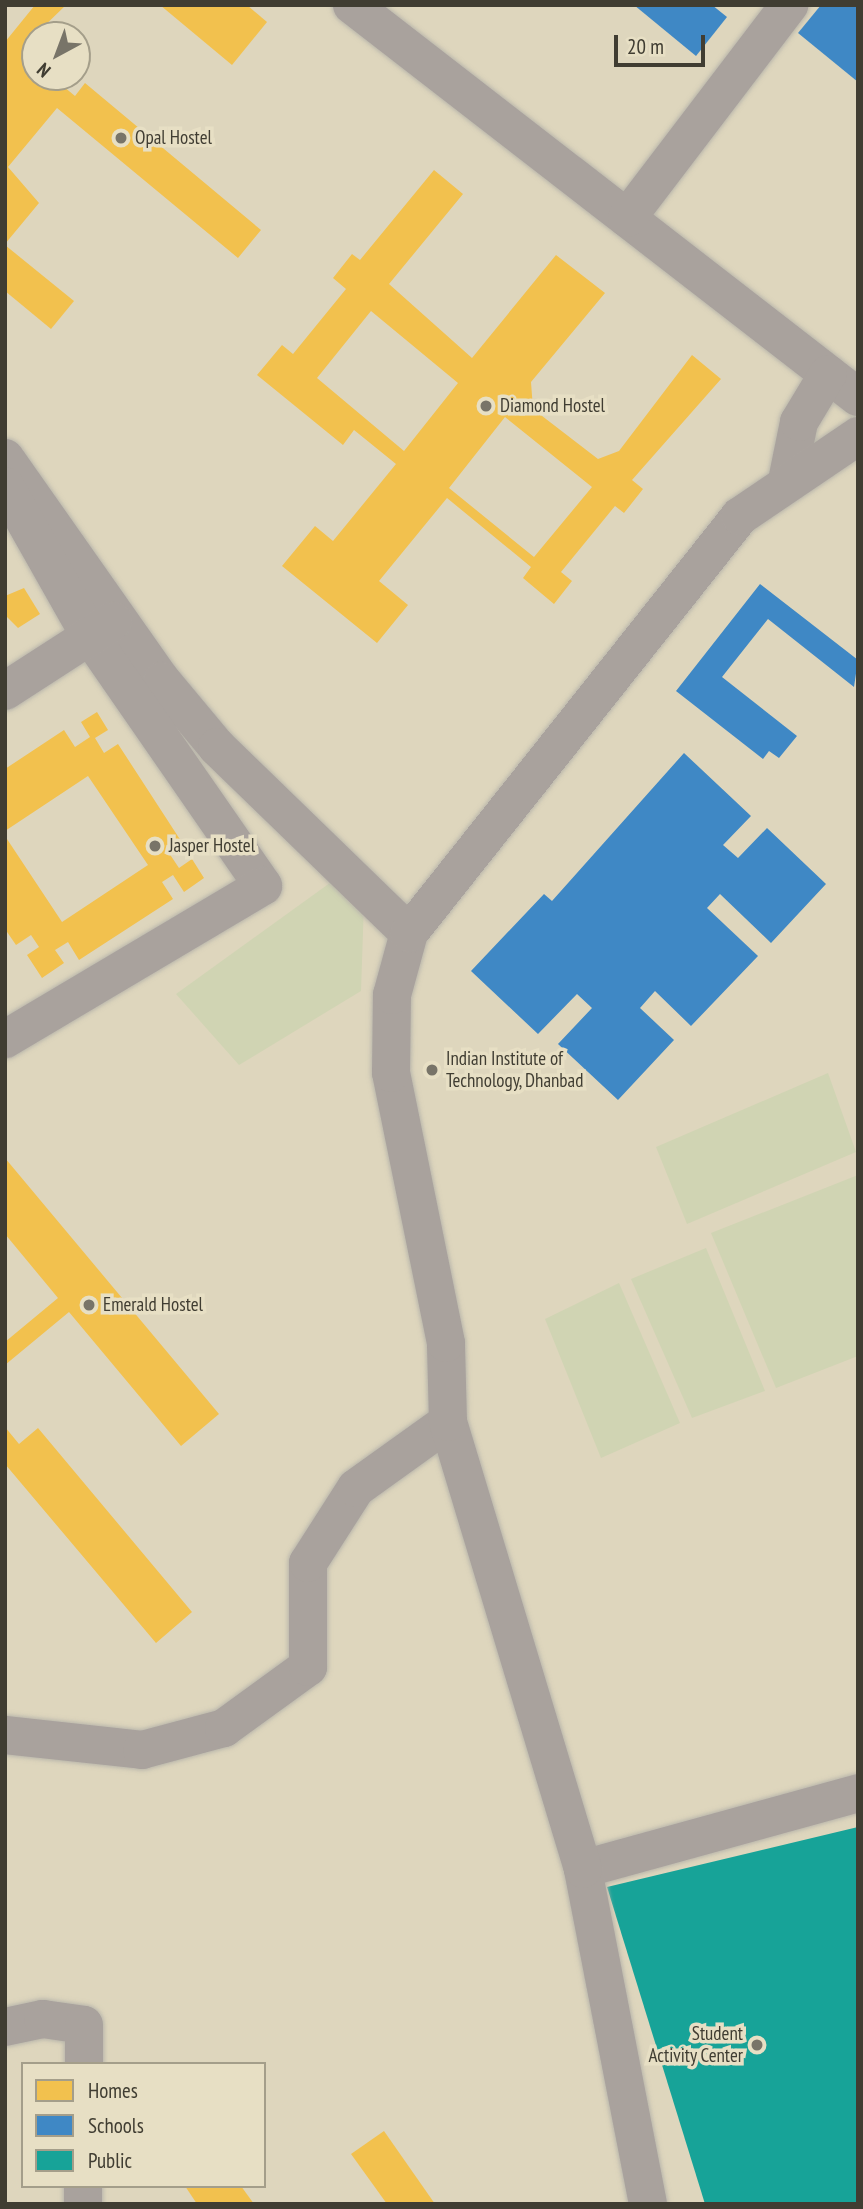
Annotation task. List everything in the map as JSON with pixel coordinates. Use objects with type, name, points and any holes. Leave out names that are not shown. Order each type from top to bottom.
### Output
[{"type":"street","points":[[352,5],[858,397]]},
{"type":"street","points":[[626,218],[789,5]]},
{"type":"street","points":[[787,481],[799,422],[828,374]]},
{"type":"street","points":[[648,2204],[583,1869],[447,1422],[446,1343],[391,1073],[392,995],[409,933],[740,516],[787,481],[858,436]]},
{"type":"street","points":[[5,458],[104,627],[263,886],[5,1039]]},
{"type":"street","points":[[5,486],[104,627],[217,747],[409,933]]},
{"type":"street","points":[[5,691],[104,627]]},
{"type":"street","points":[[5,1735],[142,1750],[224,1728],[308,1667],[308,1563],[356,1488],[447,1422]]},
{"type":"street","points":[[583,1869],[858,1793]]},
{"type":"street","points":[[5,2027],[43,2018],[84,2025],[84,2062]]},
{"type":"shaded area","name":"Indian Institute of Technology, Dhanbad","points":[[5,5],[858,5],[858,2204],[5,2204]]},
{"type":"green space","points":[[334,880],[364,902],[361,991],[239,1065],[176,994]]},
{"type":"green space","points":[[828,1073],[856,1152],[687,1224],[656,1147]]},
{"type":"green space","points":[[858,1175],[858,1356],[776,1388],[711,1233]]},
{"type":"green space","points":[[706,1248],[765,1391],[692,1418],[631,1279]]},
{"type":"green space","points":[[619,1283],[680,1423],[601,1458],[545,1319]]},
{"type":"building: Homes","name":"Opal Hostel","points":[[35,5],[66,5],[49,21],[22,21]]},
{"type":"building: Homes","points":[[160,5],[247,5],[267,22],[232,65]]},
{"type":"building: Homes","name":"Opal Hostel","points":[[21,22],[21,91],[69,91],[75,96],[79,91],[91,91],[91,88],[261,230],[238,258],[57,108],[8,167],[39,203],[5,244],[5,42]]},
{"type":"building: Homes","name":"Diamond Hostel","points":[[434,170],[463,194],[389,284],[472,358],[556,255],[605,293],[531,382],[533,409],[598,459],[619,451],[692,355],[721,379],[632,480],[643,489],[624,513],[615,506],[561,572],[572,581],[554,604],[523,578],[531,567],[447,498],[379,581],[408,605],[377,643],[282,566],[315,526],[333,541],[396,464],[354,430],[343,445],[257,375],[282,345],[293,354],[346,289],[333,278],[352,254],[360,260]],"holes":[[[371,311],[458,383],[404,451],[317,378]],[[505,417],[592,487],[534,557],[449,488]]]},
{"type":"building: Homes","points":[[5,245],[74,301],[51,329],[5,291]]},
{"type":"building: Homes","points":[[24,588],[40,614],[18,628],[5,615],[5,596]]},
{"type":"building: Homes","name":"Jasper Hostel","points":[[97,712],[108,730],[95,738],[104,753],[118,744],[181,841],[167,850],[179,868],[192,859],[204,878],[184,892],[173,875],[162,882],[173,899],[79,960],[68,942],[55,950],[64,963],[42,978],[27,955],[39,947],[31,935],[16,945],[5,929],[5,836],[62,922],[148,865],[88,776],[5,831],[5,769],[64,730],[75,747],[90,737],[81,722]]},
{"type":"building: Homes","name":"Emerald Hostel","points":[[5,1158],[219,1414],[181,1446],[69,1312],[5,1365],[5,1342],[58,1298],[5,1234]]},
{"type":"building: Homes","points":[[5,1427],[19,1444],[38,1428],[192,1612],[156,1643],[5,1464]]},
{"type":"building: Homes","points":[[384,2131],[435,2204],[387,2204],[351,2154]]},
{"type":"building: Homes","points":[[186,2188],[242,2188],[254,2204],[197,2204]]},
{"type":"building: Schools","points":[[634,5],[712,5],[727,17],[696,56]]},
{"type":"building: Schools","points":[[821,5],[858,5],[858,82],[798,33]]},
{"type":"building: Schools","points":[[760,584],[858,660],[854,687],[768,619],[722,677],[797,736],[779,758],[769,751],[763,759],[676,691]]},
{"type":"building: Schools","points":[[684,753],[751,816],[723,845],[738,858],[767,828],[826,884],[771,943],[720,894],[707,908],[758,956],[691,1026],[655,991],[640,1008],[674,1040],[618,1100],[558,1044],[592,1008],[577,994],[538,1034],[471,971],[544,894],[552,901]]},
{"type":"building: Public","name":"Student Activity Center","points":[[858,1827],[858,2204],[705,2204],[607,1887]]},
{"type":"place","name":"Opal Hostel","points":[[121,138]]},
{"type":"place","name":"Diamond Hostel","points":[[486,406]]},
{"type":"place","name":"Jasper Hostel","points":[[155,846]]},
{"type":"place","name":"Indian Institute of Technology, Dhanbad","points":[[432,1070]]},
{"type":"place","name":"Emerald Hostel","points":[[89,1305]]},
{"type":"place","name":"Student Activity Center","points":[[757,2045]]}]
